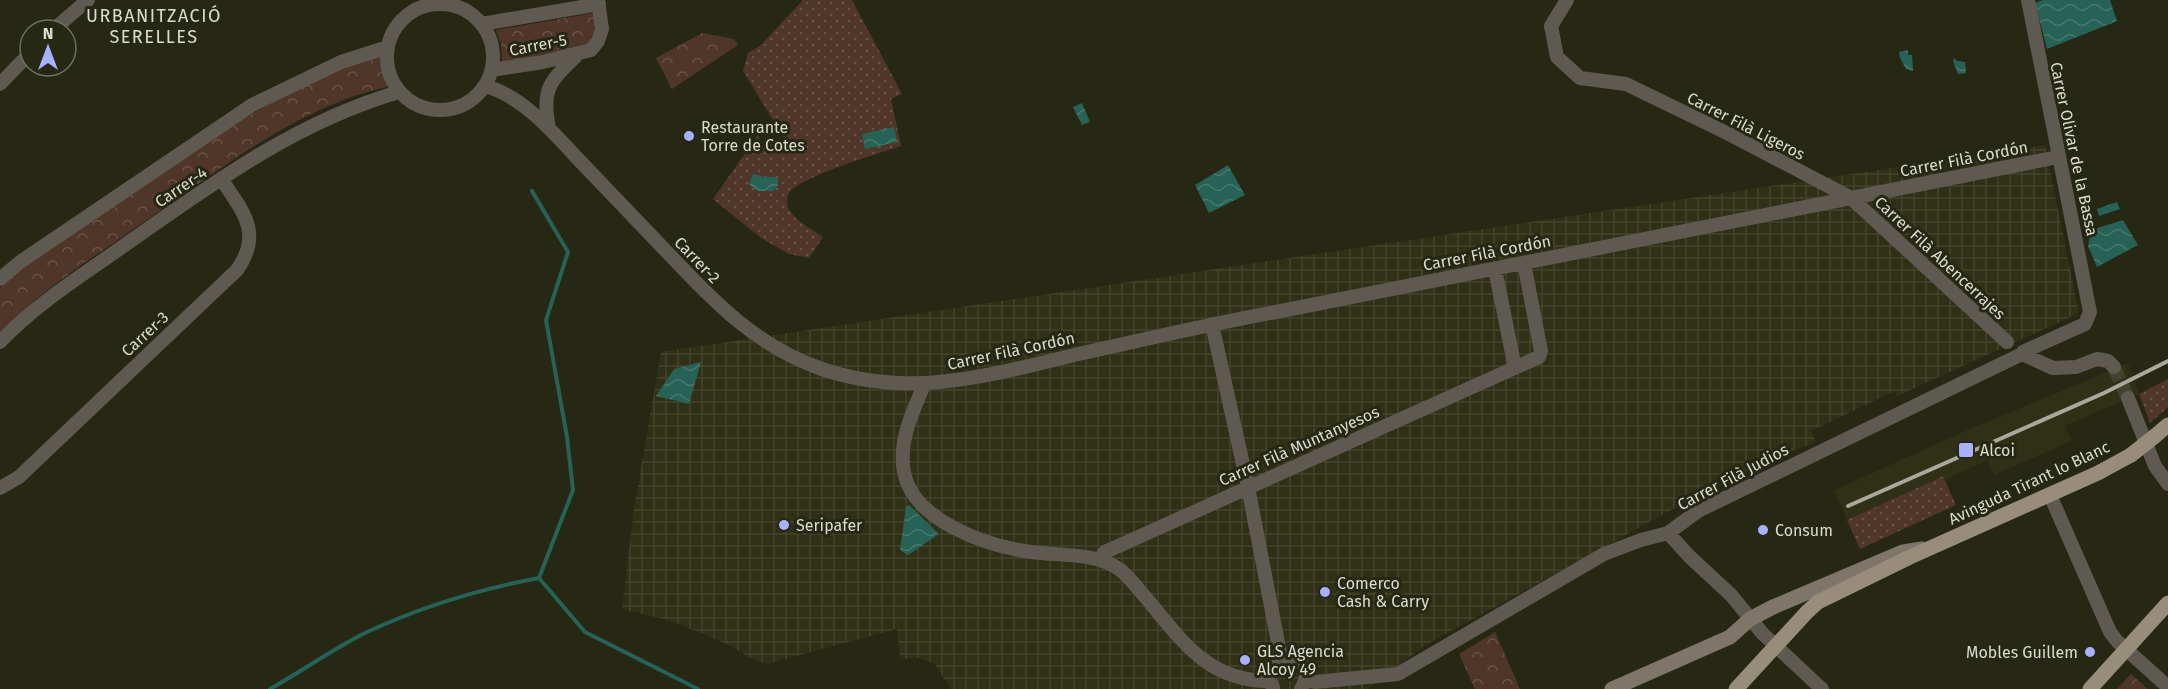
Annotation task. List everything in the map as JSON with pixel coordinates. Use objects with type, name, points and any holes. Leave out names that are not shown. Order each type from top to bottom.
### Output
[{"type":"main road","name":"Avinguda Tirant lo Blanc","points":[[1736,689],[1818,602],[2115,465],[2132,455],[2168,425]]},
{"type":"main road","points":[[2090,689],[2168,603]]},
{"type":"street","points":[[67,18],[88,0]]},
{"type":"street","name":"Carrer Filà Ligeros","points":[[1567,0],[1551,26],[1557,57],[1580,78],[1626,84],[1729,134],[1851,198]]},
{"type":"street","name":"Carrer Olivar de la Bassa","points":[[2028,0],[2058,157],[2090,305]]},
{"type":"street","points":[[549,128],[546,94],[553,79],[598,41],[602,29],[598,2]]},
{"type":"street","name":"Carrer-5","points":[[482,24],[598,2]]},
{"type":"street","points":[[414,5],[452,6],[468,12],[482,24],[490,38],[493,54],[492,70],[485,86],[474,98],[460,107],[444,110],[427,109],[412,102],[399,92],[388,70],[388,47],[393,33],[414,5]]},
{"type":"street","name":"Carrer-4","points":[[0,279],[44,245],[252,105],[341,62],[388,47]]},
{"type":"street","name":"Carrer-5","points":[[492,70],[585,52]]},
{"type":"street","points":[[0,84],[18,65]]},
{"type":"street","name":"Carrer-2","points":[[485,86],[492,87],[519,103],[549,128],[708,296],[765,343],[797,360],[857,379],[888,384],[924,385]]},
{"type":"street","name":"Carrer-4","points":[[0,342],[48,298],[284,139],[352,107],[399,92]]},
{"type":"street","name":"Carrer Filà Cordón","points":[[924,385],[980,376],[1212,324],[2058,157]]},
{"type":"street","name":"Carrer-3","points":[[0,488],[20,477],[243,262],[250,243],[246,216],[222,180]]},
{"type":"street","name":"Carrer Filà Abencerrajes","points":[[1851,198],[2007,342],[2012,339],[2020,340],[2023,344],[2019,354]]},
{"type":"street","name":"Carrer Filà Muntanyesos","points":[[1099,560],[1105,552],[1536,359],[1541,351],[1524,263]]},
{"type":"street","points":[[1495,268],[1515,368]]},
{"type":"street","name":"Carrer Filà Judios","points":[[1303,685],[1315,681],[1398,674],[1604,554],[1668,533],[1698,511],[2085,324],[2089,318],[2090,305]]},
{"type":"street","points":[[1212,324],[1248,487],[1281,657]]},
{"type":"street","points":[[2019,354],[2053,368],[2076,367],[2097,359],[2108,361],[2114,367]]},
{"type":"street","points":[[924,385],[911,417],[903,447],[907,482],[921,504],[955,528],[986,542],[1031,552],[1099,560],[1119,569],[1184,643],[1205,662],[1233,677],[1271,685],[1269,670],[1275,660],[1281,657],[1292,657],[1305,667],[1303,685]]},
{"type":"street","points":[[2128,398],[2155,466],[2168,484]]},
{"type":"street","points":[[2050,495],[2110,632],[2168,687]]},
{"type":"street","points":[[1668,533],[1731,596],[1775,645],[1822,689]]},
{"type":"street","name":"Avinguda Tirant lo Blanc","points":[[1612,689],[1730,638],[1750,619],[1773,607],[1903,552],[1931,548]]},
{"type":"shaded area","points":[[2045,145],[2079,313],[1897,396],[1895,391],[1811,431],[1816,442],[1776,457],[1684,503],[1424,646],[1368,689],[951,689],[934,663],[917,658],[900,659],[897,629],[767,664],[756,661],[702,633],[664,619],[622,609],[634,509],[661,352]]},
{"type":"shaded area","points":[[2128,363],[2139,394],[2065,426],[2072,441],[1994,475],[1987,460],[1945,480],[1942,476],[1847,520],[1834,490],[1963,432]]},
{"type":"green space","points":[[803,0],[852,0],[902,94],[891,99],[901,146],[823,173],[789,193],[787,204],[790,212],[823,237],[809,258],[789,254],[761,238],[713,199],[758,135],[762,143],[772,137],[779,147],[787,143],[743,71],[748,53],[760,46]]},
{"type":"green space","points":[[594,13],[597,22],[588,46],[502,62],[501,44],[496,30]]},
{"type":"green space","points":[[702,33],[734,39],[738,45],[672,89],[656,58]]},
{"type":"green space","points":[[380,54],[387,87],[320,110],[255,146],[64,277],[30,304],[0,335],[0,288],[23,263],[187,151],[311,80]]},
{"type":"green space","points":[[2168,379],[2168,407],[2150,423],[2139,394]]},
{"type":"green space","points":[[1943,476],[1956,505],[1860,549],[1847,520]]},
{"type":"green space","points":[[1495,632],[1520,689],[1475,689],[1459,654]]},
{"type":"green space","points":[[2131,674],[2148,689],[2117,689]]},
{"type":"water","points":[[2043,0],[2110,0],[2117,21],[2047,49],[2035,3]]},
{"type":"water","points":[[1908,50],[1908,55],[1912,55],[1913,71],[1906,69],[1900,58],[1899,52]]},
{"type":"water","points":[[1954,58],[1965,62],[1966,73],[1958,74]]},
{"type":"water","points":[[1082,103],[1090,122],[1082,125],[1073,107]]},
{"type":"water","points":[[894,127],[897,142],[865,149],[862,134]]},
{"type":"water","points":[[1228,165],[1245,195],[1209,213],[1195,185]]},
{"type":"water","points":[[753,174],[775,177],[778,179],[778,185],[773,191],[758,191],[749,184]]},
{"type":"water","points":[[2117,202],[2120,209],[2099,216],[2097,209]]},
{"type":"water","points":[[2123,220],[2138,245],[2097,267],[2088,246],[2091,230]]},
{"type":"water","points":[[701,362],[689,404],[656,396],[674,369]]},
{"type":"water","points":[[909,505],[939,534],[908,555],[900,550],[906,507]]},
{"type":"waterway","points":[[532,191],[568,252],[546,320],[567,437],[573,490],[539,578]]},
{"type":"waterway","points":[[539,578],[585,632],[698,689]]},
{"type":"waterway","points":[[270,689],[365,633],[407,615],[450,600],[539,578]]},
{"type":"tunnel","points":[[2114,367],[2128,398]]},
{"type":"railway","points":[[1848,506],[2104,393],[2168,361]]},
{"type":"place","name":"Restaurante Torre de Cotes","points":[[689,136]]},
{"type":"place","name":"Alcoi","points":[[1966,450]]},
{"type":"place","name":"Seripafer","points":[[784,525]]},
{"type":"place","name":"Consum","points":[[1763,530]]},
{"type":"place","name":"Comerco Cash & Carry","points":[[1325,592]]},
{"type":"place","name":"Mobles Guillem","points":[[2090,652]]},
{"type":"place","name":"GLS Agencia Alcoy 49","points":[[1245,660]]},
{"type":"district","name":"URBANITZACIÓ SERELLES","points":[[154,26]]}]
